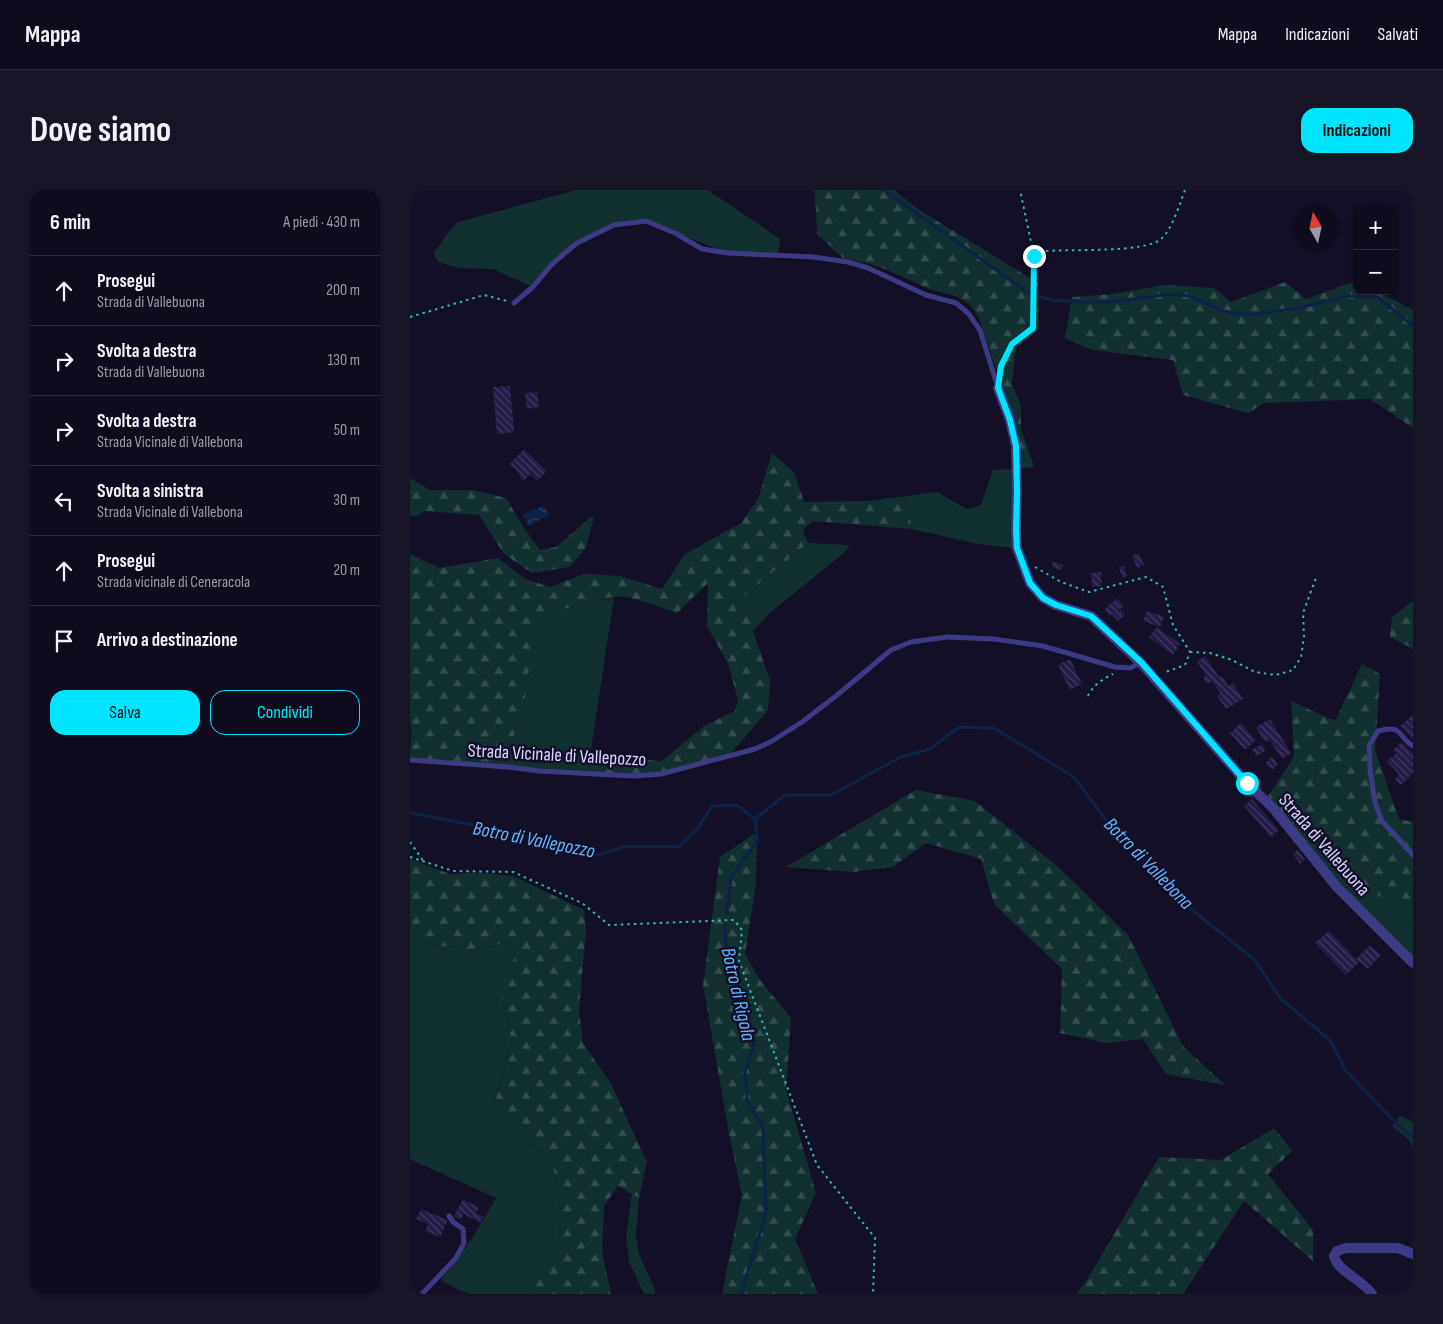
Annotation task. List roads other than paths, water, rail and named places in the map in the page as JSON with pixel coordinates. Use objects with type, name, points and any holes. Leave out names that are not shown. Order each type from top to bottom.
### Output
[{"type":"street","name":"Strada di Vallebuona","points":[[998,388],[1010,420],[1016,446],[1016,530],[1018,552],[1030,583],[1043,598],[1056,605],[1091,616],[1143,665],[1247,783],[1274,809],[1337,887],[1413,963]]},
{"type":"street","points":[[1372,1294],[1360,1281],[1338,1264],[1334,1256],[1337,1250],[1346,1248],[1398,1248],[1413,1254]]},
{"type":"lane","points":[[514,303],[533,287],[552,264],[576,243],[614,225],[646,221],[675,233],[702,249],[728,253],[813,257],[848,262],[868,268],[926,295],[956,303],[968,313],[980,330],[998,388]]},
{"type":"lane","name":"Strada Vicinale di Vallepozzo","points":[[410,760],[539,771],[634,776],[661,774],[755,749],[772,741],[802,722],[836,696],[891,650],[911,642],[947,638],[994,639],[1044,646],[1115,667],[1130,668],[1143,665]]},
{"type":"lane","points":[[1413,746],[1401,732],[1388,728],[1378,731],[1369,746],[1374,795],[1382,821],[1413,855]]},
{"type":"lane","points":[[422,1294],[456,1258],[464,1243],[464,1229],[453,1222],[449,1216]]},
{"type":"water","points":[[544,505],[549,515],[529,526],[523,515]]},
{"type":"waterway","points":[[884,190],[1030,294],[1053,300],[1108,302],[1171,294],[1189,296],[1223,311],[1248,315],[1298,308],[1349,296],[1378,297],[1413,326]]},
{"type":"waterway","name":"Botro di Vallebona","points":[[755,819],[785,795],[831,795],[901,757],[930,749],[959,727],[994,728],[1074,777],[1121,840],[1172,883],[1187,906],[1254,959],[1281,999],[1331,1041],[1346,1071],[1413,1138]]},
{"type":"waterway","name":"Botro di Vallepozzo","points":[[410,813],[479,826],[598,855],[623,847],[679,847],[698,828],[712,806],[737,805],[755,819]]},
{"type":"waterway","name":"Botro di Rigola","points":[[727,913],[731,878],[758,840],[755,819]]},
{"type":"waterway","name":"Botro di Rigola","points":[[725,925],[726,948],[745,1005],[754,1044],[745,1072],[747,1100],[763,1128],[766,1213],[741,1294]]}]
